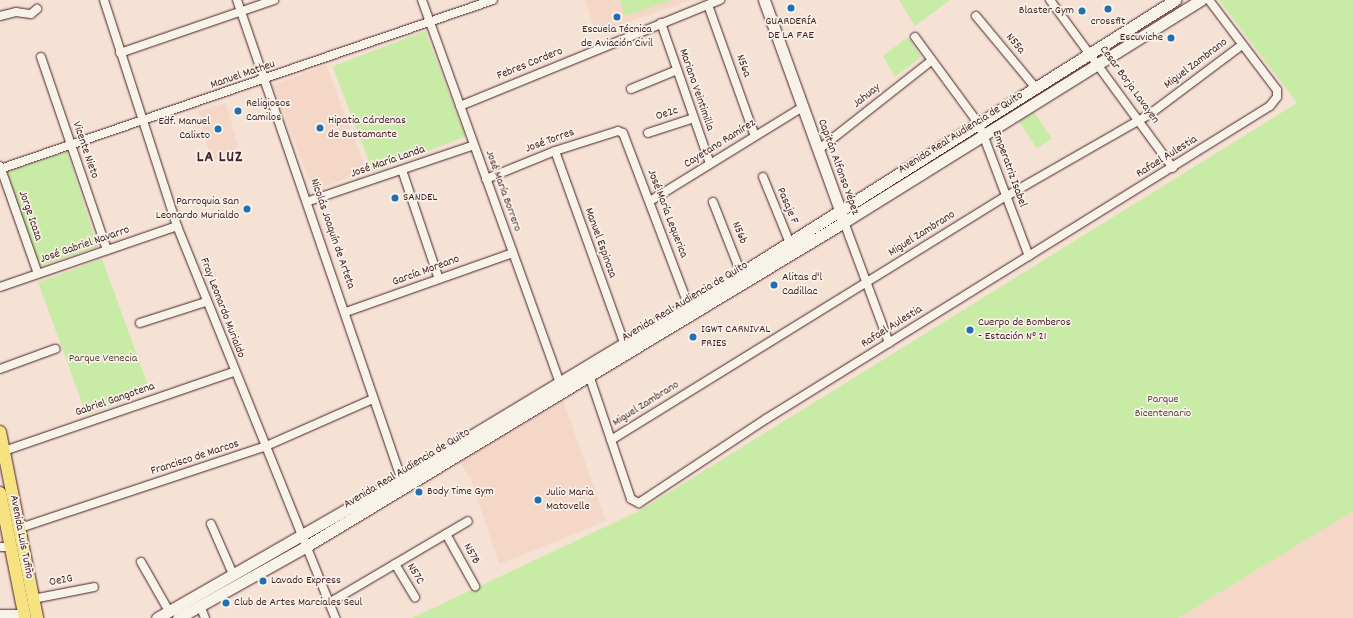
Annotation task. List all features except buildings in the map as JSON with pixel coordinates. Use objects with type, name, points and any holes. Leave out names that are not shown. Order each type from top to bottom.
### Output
[{"type":"main road","name":"Capitán Alfonso Yépez","points":[[764,0],[842,217]]},
{"type":"main road","name":"Avenida Real Audiencia de Quito","points":[[174,615],[233,574],[561,386],[589,375],[1094,58],[1175,0]]},
{"type":"main road","name":"Avenida Real Audiencia de Quito","points":[[981,129],[1035,88],[1094,58],[1200,0]]},
{"type":"main road","name":"Avenida Real Audiencia de Quito","points":[[158,618],[174,615],[200,606],[305,546],[561,386],[624,343],[790,243],[842,217]]},
{"type":"main road","name":"Avenida Luis Tufiño","points":[[0,432],[37,618]]},
{"type":"main road","name":"Avenida Luis Tufiño","points":[[0,493],[5,547],[14,566],[24,616]]},
{"type":"main road","points":[[14,566],[27,565]]},
{"type":"street","name":"Fray Leonardo Murialdo","points":[[104,0],[177,226],[264,447],[335,618]]},
{"type":"street","name":"Nicolás Joaquín de Arteta","points":[[237,0],[262,81],[309,201],[373,399],[401,478]]},
{"type":"street","points":[[120,53],[274,0]]},
{"type":"street","name":"José María Borrero","points":[[422,0],[561,386]]},
{"type":"street","name":"Manuel Matheu","points":[[0,168],[144,122],[430,20],[493,0]]},
{"type":"street","name":"Febres Cordero","points":[[460,106],[720,0]]},
{"type":"street","name":"Cesar Borja Lavayen","points":[[1050,0],[1140,119],[1173,168]]},
{"type":"street","points":[[1209,0],[1242,44]]},
{"type":"street","name":"N56a","points":[[708,5],[755,136]]},
{"type":"street","points":[[0,16],[16,12],[31,14],[37,9]]},
{"type":"street","name":"N55a","points":[[976,16],[1035,88]]},
{"type":"street","name":"Mariano Veintimilla","points":[[661,23],[710,164]]},
{"type":"street","name":"Emperatriz Isabel","points":[[915,37],[981,129],[1005,197],[1030,256]]},
{"type":"street","name":"Rafael Aulestia","points":[[589,375],[631,498],[639,503],[889,343],[1173,168],[1270,106],[1277,97],[1277,90],[1242,44]]},
{"type":"street","name":"Miguel Zambrano","points":[[611,440],[1005,197],[1140,119],[1242,44]]},
{"type":"street","name":"Vicente Nieto","points":[[41,57],[108,250]]},
{"type":"street","name":"Jahuay","points":[[818,150],[931,61]]},
{"type":"street","points":[[631,89],[677,70]]},
{"type":"street","name":"Cayetano Ramírez","points":[[650,201],[803,107]]},
{"type":"street","name":"Oe2c","points":[[648,133],[694,118]]},
{"type":"street","name":"José Torres","points":[[486,179],[554,151],[618,132],[623,134]]},
{"type":"street","name":"José María Lequerica","points":[[623,134],[650,201],[688,304]]},
{"type":"street","name":"José María Landa","points":[[309,201],[474,145]]},
{"type":"street","name":"Manuel Espinoza","points":[[554,151],[624,343]]},
{"type":"street","name":"Jorge Icaza","points":[[0,168],[38,274]]},
{"type":"street","points":[[402,170],[439,279]]},
{"type":"street","name":"Pasaje F","points":[[762,177],[790,243]]},
{"type":"street","name":"N56b","points":[[713,202],[741,273]]},
{"type":"street","name":"Capitán Alfonso Yépez","points":[[842,217],[889,343]]},
{"type":"street","name":"José Gabriel Navarro","points":[[0,287],[177,226]]},
{"type":"street","name":"García Moreano","points":[[346,312],[513,253]]},
{"type":"street","points":[[140,323],[206,302]]},
{"type":"street","points":[[0,369],[55,349]]},
{"type":"street","name":"Gabriel Gangotena","points":[[4,451],[234,372]]},
{"type":"street","name":"Francisco de Marcos","points":[[20,528],[264,447],[373,399]]},
{"type":"street","points":[[329,603],[468,521]]},
{"type":"street","points":[[211,524],[233,574]]},
{"type":"street","name":"N57B","points":[[446,534],[475,586]]},
{"type":"street","points":[[141,562],[174,615]]},
{"type":"street","name":"N57C","points":[[395,564],[415,597]]},
{"type":"street","name":"Oe2G","points":[[33,599],[94,586]]},
{"type":"street","points":[[200,606],[205,618]]},
{"type":"street","points":[[0,614],[24,616]]},
{"type":"shaded area","name":"Escuela Técnica de Aviación Civil","points":[[585,0],[692,0],[596,33]]},
{"type":"shaded area","name":"Hipatia Cárdenas de Bustamante","points":[[326,65],[366,170],[313,191],[273,85]]},
{"type":"shaded area","name":"Edf. Manuel Calixto","points":[[226,103],[238,147],[212,162],[198,111]]},
{"type":"shaded area","name":"Julio Maria Matovelle","points":[[563,400],[606,521],[499,564],[471,479],[459,462]]},
{"type":"shaded area","points":[[1353,511],[1353,618],[1178,618]]},
{"type":"green space","points":[[620,0],[672,0],[625,16]]},
{"type":"green space","points":[[899,0],[950,0],[915,26]]},
{"type":"green space","name":"Parque Bicentenario","points":[[1219,0],[1353,0],[1353,511],[1178,618],[412,618],[639,511],[1297,103]]},
{"type":"green space","points":[[425,31],[465,136],[373,172],[333,66]]},
{"type":"green space","points":[[908,37],[921,57],[895,77],[883,56]]},
{"type":"green space","points":[[1034,112],[1052,139],[1037,149],[1019,122]]},
{"type":"green space","points":[[67,152],[98,247],[38,267],[7,171]]},
{"type":"green space","name":"Parque Venecia","points":[[102,259],[150,391],[86,415],[38,282]]},
{"type":"place","name":"GUARDERÍA DE LA FAE","points":[[791,8]]},
{"type":"place","name":"crossfit","points":[[1108,9]]},
{"type":"place","name":"Blaster Gym","points":[[1082,11]]},
{"type":"place","name":"Escuela Técnica de Aviación Civil","points":[[617,17]]},
{"type":"place","name":"Escuviche","points":[[1171,38]]},
{"type":"place","name":"Religiosos Camilos","points":[[238,111]]},
{"type":"place","name":"Hipatia Cárdenas de Bustamante","points":[[320,128]]},
{"type":"place","name":"Edf. Manuel Calixto","points":[[218,129]]},
{"type":"place","name":"SANDEL","points":[[395,198]]},
{"type":"place","name":"Parroquia San Leonardo Murialdo","points":[[247,209]]},
{"type":"place","name":"Alitas d'l Cadillac","points":[[774,285]]},
{"type":"place","name":"Cuerpo de Bomberos - Estación N° 21","points":[[970,330]]},
{"type":"place","name":"IGWT CARNIVAL FRIES","points":[[693,337]]},
{"type":"place","name":"Body Time Gym","points":[[419,492]]},
{"type":"place","name":"Julio Maria Matovelle","points":[[538,500]]},
{"type":"place","name":"Lavado Express","points":[[263,581]]},
{"type":"place","name":"Club de Artes Marciales Seul","points":[[226,603]]},
{"type":"district","name":"LA LUZ","points":[[220,158]]}]
